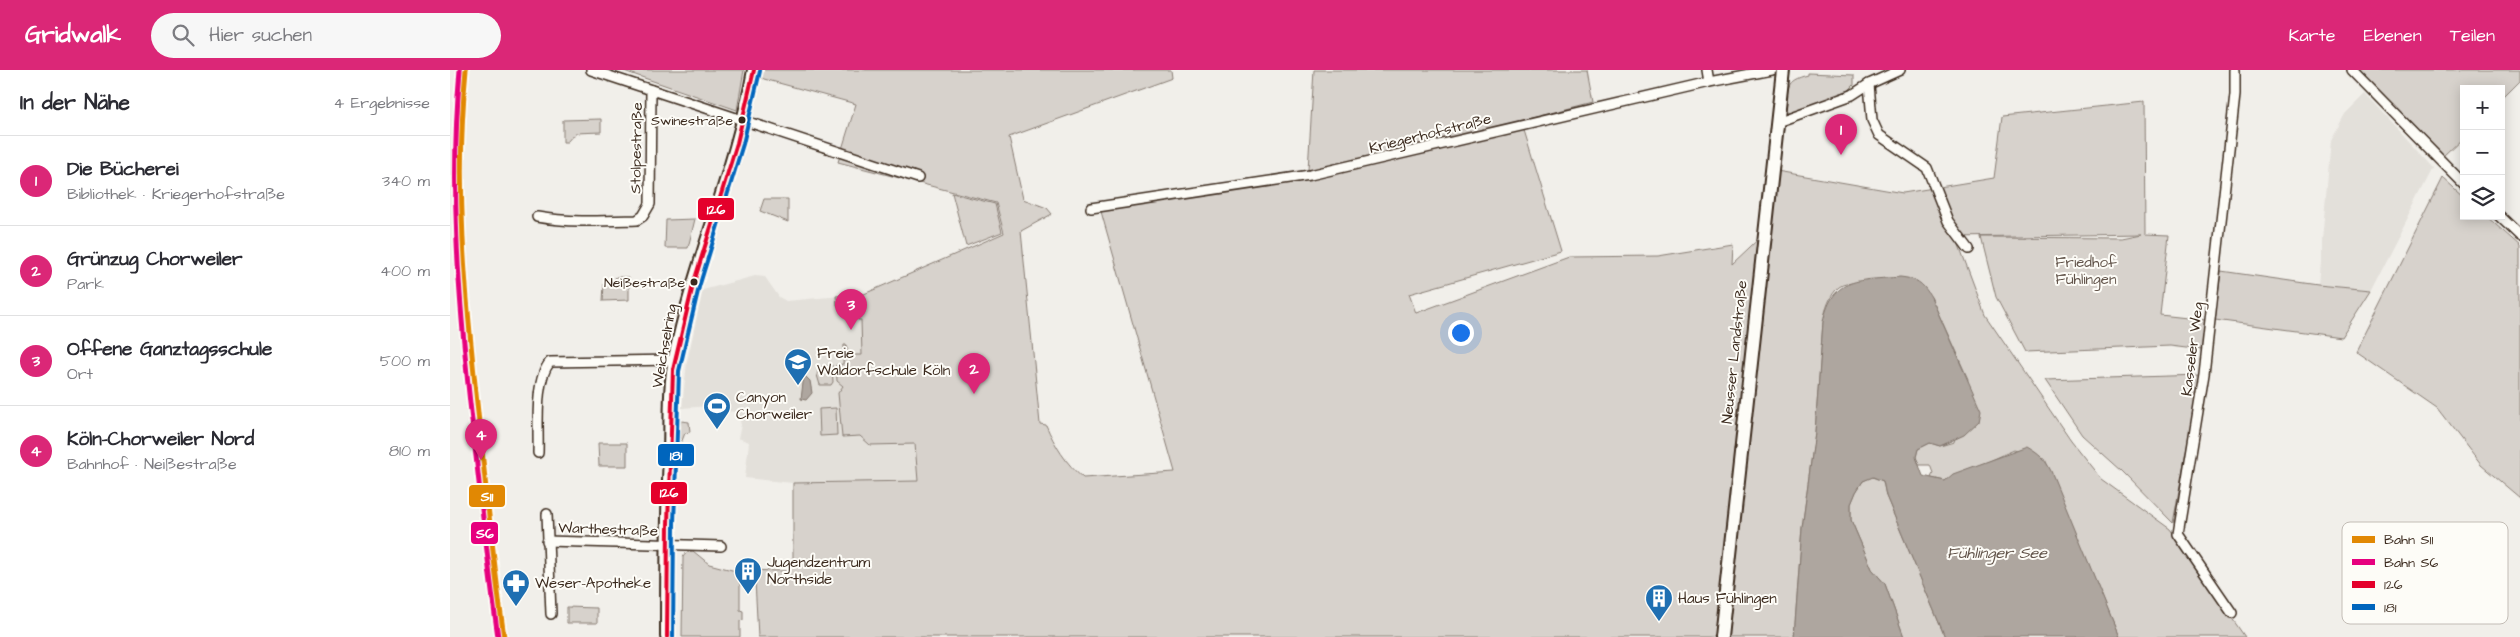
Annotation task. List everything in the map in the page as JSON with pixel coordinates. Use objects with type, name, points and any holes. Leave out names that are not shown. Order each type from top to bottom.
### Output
[{"type":"street","points":[[591,70],[918,178]]},
{"type":"street","name":"Weichselring","points":[[667,637],[667,545],[671,396],[675,360],[689,296],[742,121],[754,70]]},
{"type":"street","points":[[1707,70],[1709,82]]},
{"type":"street","name":"Kriegerhofstraße","points":[[1091,208],[1310,175],[1709,82],[1772,70]]},
{"type":"street","name":"Neusser Landstraße","points":[[1721,637],[1783,70]]},
{"type":"street","points":[[1777,122],[1852,95],[1869,84],[1900,70]]},
{"type":"street","name":"Kasseler Weg","points":[[2232,613],[2178,534],[2204,374],[2235,95],[2236,70]]},
{"type":"street","points":[[2352,70],[2460,180]]},
{"type":"street","points":[[1869,84],[1874,127],[1879,135],[1927,168],[1948,221],[1968,249]]},
{"type":"street","name":"Stolpestraße","points":[[537,217],[555,220],[603,221],[637,220],[644,216],[650,204],[651,90]]},
{"type":"street","points":[[2502,220],[2520,236]]},
{"type":"street","points":[[538,453],[540,381],[545,368],[550,362],[675,360]]},
{"type":"street","name":"Warthestraße","points":[[547,514],[550,614]]},
{"type":"street","name":"Warthestraße","points":[[547,541],[721,546]]},
{"type":"shaded area","points":[[2365,94],[2434,168],[2371,290],[2318,285],[2331,140],[2345,114]]},
{"type":"shaded area","name":"Freie Waldorfschule Köln","points":[[755,276],[765,277],[779,297],[786,301],[863,294],[902,278],[918,482],[793,483],[745,478],[749,442],[738,438],[741,425],[738,412],[711,410],[710,406],[682,408],[687,362],[703,290]]},
{"type":"green space","points":[[621,70],[744,70],[737,110]]},
{"type":"green space","name":"Friedhof Fühlingen","points":[[758,70],[1171,70],[1172,78],[1009,137],[1023,199],[1047,208],[1052,214],[1021,231],[1040,424],[1046,425],[1061,453],[1083,478],[1175,472],[1100,208],[1256,186],[1523,127],[1561,251],[1409,294],[1416,313],[1569,257],[1658,256],[1733,244],[1732,264],[1767,231],[1771,170],[1903,193],[1994,178],[2002,117],[2144,102],[2145,234],[2169,235],[2160,315],[2206,320],[2202,350],[2170,346],[2025,352],[1996,297],[1981,237],[2121,238],[2141,234],[1956,237],[1985,315],[2071,441],[2101,479],[2170,529],[2245,637],[2119,637],[2045,459],[2014,450],[1945,481],[1931,478],[1933,473],[1930,465],[1919,465],[1916,457],[1918,449],[1930,443],[1940,446],[1954,442],[1968,379],[1931,297],[1884,286],[1857,283],[1847,284],[1836,290],[1828,303],[1823,322],[1815,432],[1802,528],[1794,637],[758,637],[755,580],[740,581],[740,610],[743,611],[743,620],[740,621],[740,637],[682,637],[683,557],[687,552],[693,551],[709,564],[732,570],[789,571],[793,557],[793,483],[918,481],[915,444],[870,445],[860,436],[842,437],[838,393],[843,386],[837,381],[836,365],[843,364],[844,345],[846,345],[849,355],[862,355],[861,320],[858,320],[855,308],[842,311],[837,305],[836,296],[864,294],[1004,233],[996,203],[838,162],[856,104],[764,79],[758,75]]},
{"type":"green space","points":[[1314,70],[1587,70],[1593,102],[1416,148],[1321,169],[1308,170]]},
{"type":"green space","points":[[2357,70],[2520,70],[2520,80],[2505,95],[2505,85],[2460,85],[2460,140],[2442,157]]},
{"type":"green space","points":[[1808,73],[1854,75],[1854,85],[1847,92],[1790,113],[1786,110],[1789,86],[1800,77],[1808,75]]},
{"type":"green space","points":[[601,119],[601,132],[575,133],[567,142],[563,142],[563,120]]},
{"type":"green space","points":[[2443,178],[2460,193],[2460,220],[2491,220],[2520,246],[2520,498],[2481,465],[2437,408],[2356,352]]},
{"type":"green space","points":[[952,193],[995,204],[1002,232],[966,246]]},
{"type":"green space","points":[[764,199],[788,199],[788,222],[760,211]]},
{"type":"green space","points":[[695,219],[688,248],[665,248],[666,220]]},
{"type":"green space","points":[[2221,271],[2318,285],[2371,290],[2341,337],[2215,320]]},
{"type":"green space","points":[[616,277],[629,277],[629,300],[603,301],[604,284],[611,284]]},
{"type":"green space","points":[[832,365],[833,382],[831,385],[820,385],[817,375],[819,367]]},
{"type":"green space","points":[[2200,375],[2173,523],[2122,471],[2082,435],[2045,380]]},
{"type":"green space","points":[[836,408],[837,435],[820,436],[819,409]]},
{"type":"green space","points":[[681,421],[689,422],[690,432],[685,433],[678,451]]},
{"type":"green space","points":[[598,443],[627,443],[627,466],[599,466]]},
{"type":"green space","points":[[1872,477],[1883,481],[1886,496],[1945,637],[1904,637],[1885,584],[1872,569],[1851,520],[1851,504],[1863,481]]},
{"type":"green space","points":[[567,607],[597,608],[597,623],[567,623]]},
{"type":"water","name":"Fühlinger See","points":[[1900,277],[1918,282],[1931,297],[1981,410],[1979,421],[1964,435],[1940,446],[1930,443],[1918,449],[1916,457],[1923,476],[1945,481],[1953,474],[2027,447],[2038,455],[2044,460],[2051,471],[2119,637],[1945,637],[1886,496],[1883,481],[1873,477],[1863,481],[1856,492],[1851,504],[1851,520],[1872,569],[1885,584],[1904,637],[1794,637],[1802,528],[1815,432],[1823,322],[1828,307],[1841,288],[1850,283]]},
{"type":"water","points":[[804,375],[810,381],[812,393],[806,400],[801,399]]},
{"type":"rail line","name":"S6","points":[[460,70],[456,154],[459,278],[470,403],[498,637]]},
{"type":"rail line","name":"S11","points":[[466,70],[461,154],[465,278],[486,491],[504,637]]},
{"type":"transit line","name":"126","points":[[667,637],[668,524],[673,370],[693,285],[737,143],[754,70]]},
{"type":"transit line","name":"181","points":[[673,637],[674,524],[679,371],[699,287],[743,144],[760,71]]},
{"type":"place","name":"Swinestraße","points":[[742,120]]},
{"type":"place","name":"Die Bücherei","points":[[1841,155]]},
{"type":"place","name":"Neißestraße","points":[[694,282]]},
{"type":"place","name":"Offene Ganztagsschule","points":[[851,330]]},
{"type":"place","name":"Freie Waldorfschule Köln","points":[[798,386]]},
{"type":"place","name":"Grünzug Chorweiler","points":[[974,394]]},
{"type":"place","name":"Canyon Chorweiler","points":[[717,430]]},
{"type":"place","name":"Köln-Chorweiler Nord","points":[[481,460]]},
{"type":"place","name":"Jugendzentrum Northside","points":[[748,595]]},
{"type":"place","name":"Weser-Apotheke","points":[[516,607]]},
{"type":"place","name":"Haus Fühlingen","points":[[1659,622]]}]
